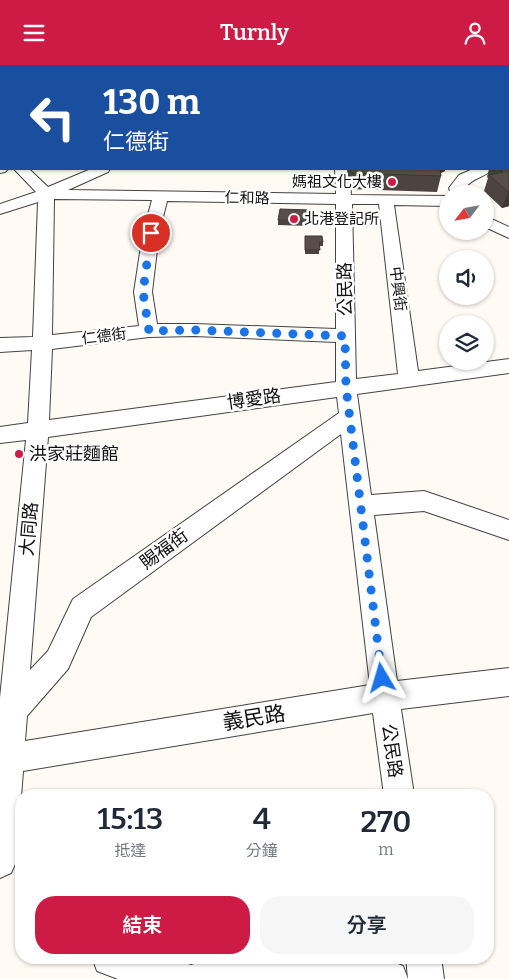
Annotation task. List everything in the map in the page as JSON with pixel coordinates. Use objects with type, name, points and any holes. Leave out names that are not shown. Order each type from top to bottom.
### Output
[{"type":"street","points":[[22,170],[52,192],[101,170]]},
{"type":"street","name":"大同路","points":[[0,862],[4,760],[12,711],[38,429],[52,192],[64,170]]},
{"type":"street","name":"公民路","points":[[342,170],[346,387],[384,697],[398,789]]},
{"type":"street","points":[[460,185],[464,178],[483,170]]},
{"type":"street","name":"仁和路","points":[[0,209],[52,192],[439,201]]},
{"type":"street","points":[[149,331],[143,292],[151,233],[162,196]]},
{"type":"street","name":"中興街","points":[[386,200],[409,379]]},
{"type":"street","points":[[494,226],[509,233]]},
{"type":"street","name":"仁德街","points":[[0,345],[43,343],[149,331],[194,330],[345,336]]},
{"type":"street","name":"博愛路","points":[[0,435],[509,366]]},
{"type":"street","name":"賜福街","points":[[12,711],[58,660],[82,607],[349,417]]},
{"type":"street","points":[[360,506],[424,501],[509,530]]},
{"type":"street","name":"義民路","points":[[4,760],[384,697],[509,682]]},
{"type":"street","points":[[127,964],[182,979]]},
{"type":"street","points":[[424,964],[426,979]]},
{"type":"street","points":[[201,979],[241,967],[390,979]]},
{"type":"building","points":[[350,170],[440,170],[441,176],[351,173]]},
{"type":"building","points":[[501,170],[509,170],[509,192],[489,175],[503,172]]},
{"type":"building","points":[[280,209],[310,210],[311,221],[278,220]]},
{"type":"building","points":[[305,236],[322,236],[323,242],[319,242],[320,250],[305,250]]},
{"type":"place","name":"媽祖文化大樓","points":[[392,182]]},
{"type":"place","name":"北港登記所","points":[[294,219]]},
{"type":"place","name":"洪家莊麵館","points":[[19,454]]},
{"type":"route","points":[[151,233],[143,292],[149,331],[194,330],[345,336],[346,387],[382,678]]}]
